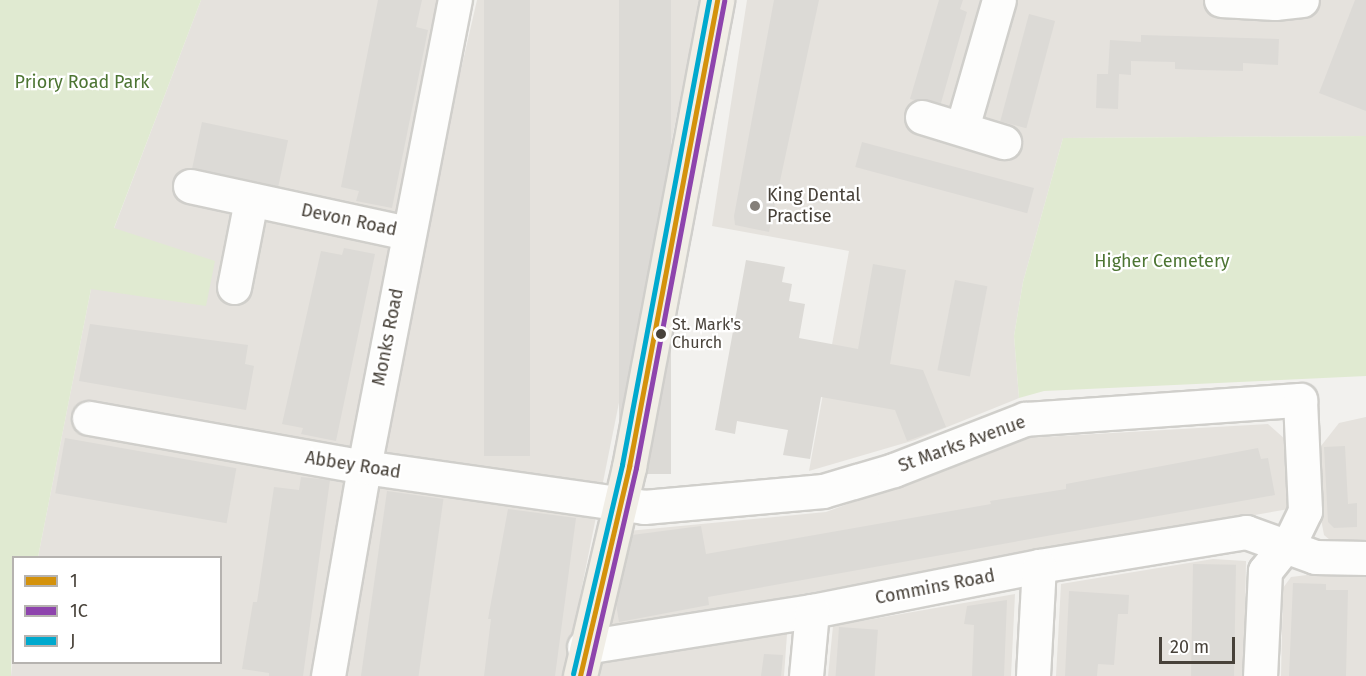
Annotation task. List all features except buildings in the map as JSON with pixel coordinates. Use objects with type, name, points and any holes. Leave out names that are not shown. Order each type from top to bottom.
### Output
[{"type":"main road","points":[[582,662],[618,506],[681,206],[717,0]]},
{"type":"street","name":"Monks Road","points":[[328,676],[408,232],[455,0]]},
{"type":"street","points":[[962,128],[999,0]]},
{"type":"street","points":[[1221,0],[1275,3],[1302,0]]},
{"type":"street","points":[[922,117],[1004,142]]},
{"type":"street","name":"Devon Road","points":[[190,186],[408,232]]},
{"type":"street","points":[[234,287],[251,200]]},
{"type":"street","name":"St Marks Avenue","points":[[618,506],[682,505],[823,491],[904,466],[1025,419],[1300,400],[1305,511],[1302,523],[1284,545]]},
{"type":"street","name":"Abbey Road","points":[[89,418],[364,467],[618,506]]},
{"type":"street","name":"Commins Road","points":[[582,662],[812,611],[1039,566],[1246,532],[1315,557],[1366,558]]},
{"type":"street","points":[[1260,676],[1265,571],[1284,545]]},
{"type":"street","points":[[1034,676],[1039,566]]},
{"type":"street","points":[[806,676],[812,611]]},
{"type":"shaded area","points":[[201,0],[449,0],[320,676],[11,676],[12,664],[222,664],[222,556],[38,556],[91,289]]},
{"type":"shaded area","points":[[477,0],[700,0],[564,676],[337,676],[367,479]]},
{"type":"shaded area","points":[[747,0],[1366,0],[1366,136],[1063,138],[1023,282],[1014,336],[1019,398],[915,440],[809,471],[849,251],[712,226]]},
{"type":"shaded area","points":[[1366,417],[1366,547],[1337,546],[1324,535],[1321,519],[1321,446],[1339,423]]},
{"type":"shaded area","points":[[1268,424],[1286,440],[1289,509],[608,628],[628,531],[826,512],[1026,438]]},
{"type":"shaded area","points":[[1213,559],[1246,561],[1244,676],[1056,676],[1061,584]]},
{"type":"shaded area","points":[[1323,573],[1366,573],[1366,676],[1281,676],[1283,588],[1291,577]]},
{"type":"shaded area","points":[[1015,594],[1011,676],[828,676],[833,626]]},
{"type":"shaded area","points":[[787,634],[784,676],[600,676],[602,663]]},
{"type":"green space","name":"Priory Road Park","points":[[0,0],[201,0],[114,228],[215,261],[206,306],[91,289],[38,556],[12,556],[11,676],[0,676]]},
{"type":"green space","name":"Higher Cemetery","points":[[1366,136],[1366,376],[1044,391],[1019,398],[1014,336],[1023,282],[1063,138]]},
{"type":"transit line","name":"J","points":[[573,674],[622,465],[709,0]]},
{"type":"transit line","name":"1","points":[[580,676],[629,467],[717,0]]},
{"type":"transit line","name":"1C","points":[[588,676],[636,468],[724,1]]},
{"type":"place","name":"King Dental Practise","points":[[755,206]]},
{"type":"place","name":"St. Mark's Church","points":[[661,334]]}]
